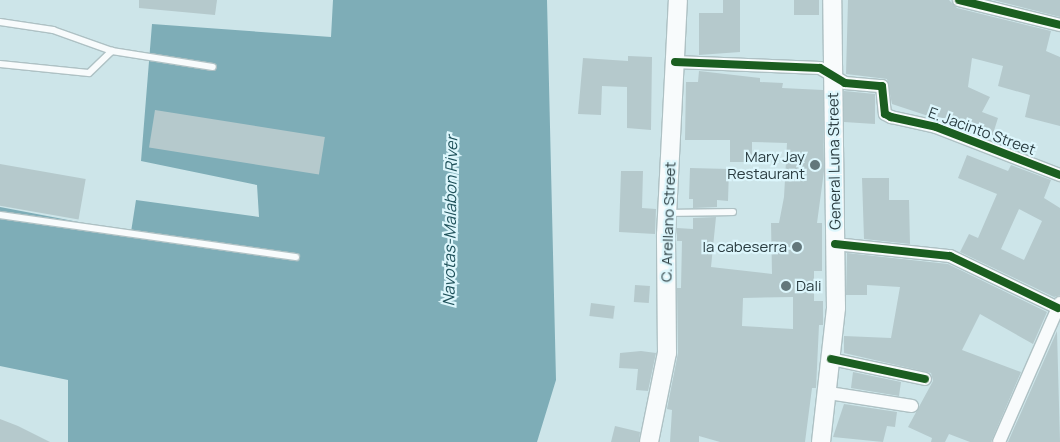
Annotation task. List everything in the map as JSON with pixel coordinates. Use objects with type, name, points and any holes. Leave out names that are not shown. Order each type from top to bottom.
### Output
[{"type":"main road","name":"C. Arellano Street","points":[[649,442],[667,353],[667,213],[678,0]]},
{"type":"main road","name":"General Luna Street","points":[[821,442],[829,393],[834,244],[832,0]]},
{"type":"street","points":[[958,0],[1060,24]]},
{"type":"street","points":[[675,62],[820,68],[833,75]]},
{"type":"street","name":"E. Jacinto Street","points":[[833,75],[845,83],[884,87],[885,114],[891,117],[936,127],[1060,175]]},
{"type":"street","points":[[834,244],[950,256],[1059,305],[999,442]]},
{"type":"street","points":[[831,359],[925,379]]},
{"type":"street","points":[[829,393],[912,406]]},
{"type":"lane","points":[[0,22],[53,30],[112,52],[213,67]]},
{"type":"lane","points":[[0,64],[89,72],[112,52]]},
{"type":"lane","points":[[667,213],[733,212]]},
{"type":"lane","points":[[0,215],[296,258]]},
{"type":"water","name":"Navotas-Malabon River","points":[[333,0],[547,0],[556,380],[537,442],[68,442],[68,380],[0,366],[0,207],[131,232],[136,200],[259,217],[257,185],[141,161],[152,24],[331,37]]},
{"type":"building","points":[[139,0],[217,0],[215,15],[139,8]]},
{"type":"building","points":[[723,0],[740,0],[740,52],[699,55],[699,13],[723,13]]},
{"type":"building","points":[[794,0],[819,0],[819,15],[794,15]]},
{"type":"building","points":[[848,0],[949,0],[957,8],[1051,31],[1046,51],[1060,57],[1060,126],[1025,117],[1030,95],[998,86],[1003,66],[972,58],[968,87],[990,97],[982,112],[998,118],[992,137],[892,104],[887,79],[846,74]]},
{"type":"building","points":[[993,0],[1060,0],[1060,17]]},
{"type":"building","points":[[628,56],[652,57],[651,130],[627,128],[627,87],[602,86],[601,115],[578,114],[583,58],[628,61]]},
{"type":"building","points":[[699,71],[760,78],[760,82],[783,83],[782,88],[823,90],[824,171],[817,223],[822,223],[822,271],[814,271],[814,301],[823,301],[823,325],[819,325],[816,388],[812,388],[805,442],[720,442],[699,436],[699,442],[670,442],[672,410],[667,409],[678,353],[677,288],[681,288],[682,241],[677,241],[677,228],[693,229],[693,218],[716,217],[711,267],[772,274],[771,223],[779,223],[784,197],[787,143],[752,142],[752,162],[730,162],[730,140],[685,140],[686,82],[698,82]],"holes":[[[793,297],[793,329],[742,326],[743,298]]]},
{"type":"building","points":[[844,91],[875,94],[875,124],[844,122]]},
{"type":"building","points":[[155,110],[325,137],[319,174],[149,148]]},
{"type":"building","points":[[967,155],[1008,171],[1011,165],[1051,180],[1044,198],[1060,208],[1060,295],[1054,297],[960,252],[969,234],[978,238],[997,194],[958,178]],"holes":[[[1019,209],[1042,221],[1024,260],[1001,249]]]},
{"type":"building","points":[[0,164],[86,179],[79,219],[0,206]]},
{"type":"building","points":[[690,168],[729,169],[728,201],[717,200],[717,207],[693,208],[693,199],[689,199]]},
{"type":"building","points":[[621,171],[643,171],[642,208],[656,209],[655,234],[619,232]]},
{"type":"building","points":[[862,178],[889,178],[889,200],[909,200],[910,244],[864,239]]},
{"type":"building","points":[[847,253],[948,264],[1047,312],[1033,344],[980,314],[962,350],[1021,372],[991,442],[970,442],[949,434],[945,442],[931,442],[932,438],[908,427],[933,381],[931,373],[844,353],[844,336],[891,338],[900,287],[867,285],[867,295],[846,295]]},
{"type":"building","points":[[635,285],[650,286],[649,303],[634,302]]},
{"type":"building","points":[[591,303],[615,306],[613,319],[589,316]]},
{"type":"building","points":[[1057,331],[1060,442],[1008,442]]},
{"type":"building","points":[[641,351],[656,353],[648,391],[636,390],[638,369],[619,368],[620,353]]},
{"type":"building","points":[[853,372],[901,382],[899,396],[851,388]]},
{"type":"building","points":[[844,404],[897,412],[895,427],[887,426],[883,442],[833,437]]},
{"type":"building","points":[[0,419],[18,426],[50,442],[0,442]]},
{"type":"building","points":[[615,426],[640,432],[639,442],[611,442]]},
{"type":"cycle path","points":[[959,0],[1060,25]]},
{"type":"cycle path","points":[[675,62],[820,68],[845,83],[882,86],[885,114],[936,127],[1060,175]]},
{"type":"cycle path","points":[[835,244],[950,256],[1058,308]]},
{"type":"cycle path","points":[[831,359],[925,379]]},
{"type":"place","name":"Mary Jay Restaurant","points":[[815,165]]},
{"type":"place","name":"la cabeserra","points":[[797,247]]},
{"type":"place","name":"Dali","points":[[786,286]]}]
